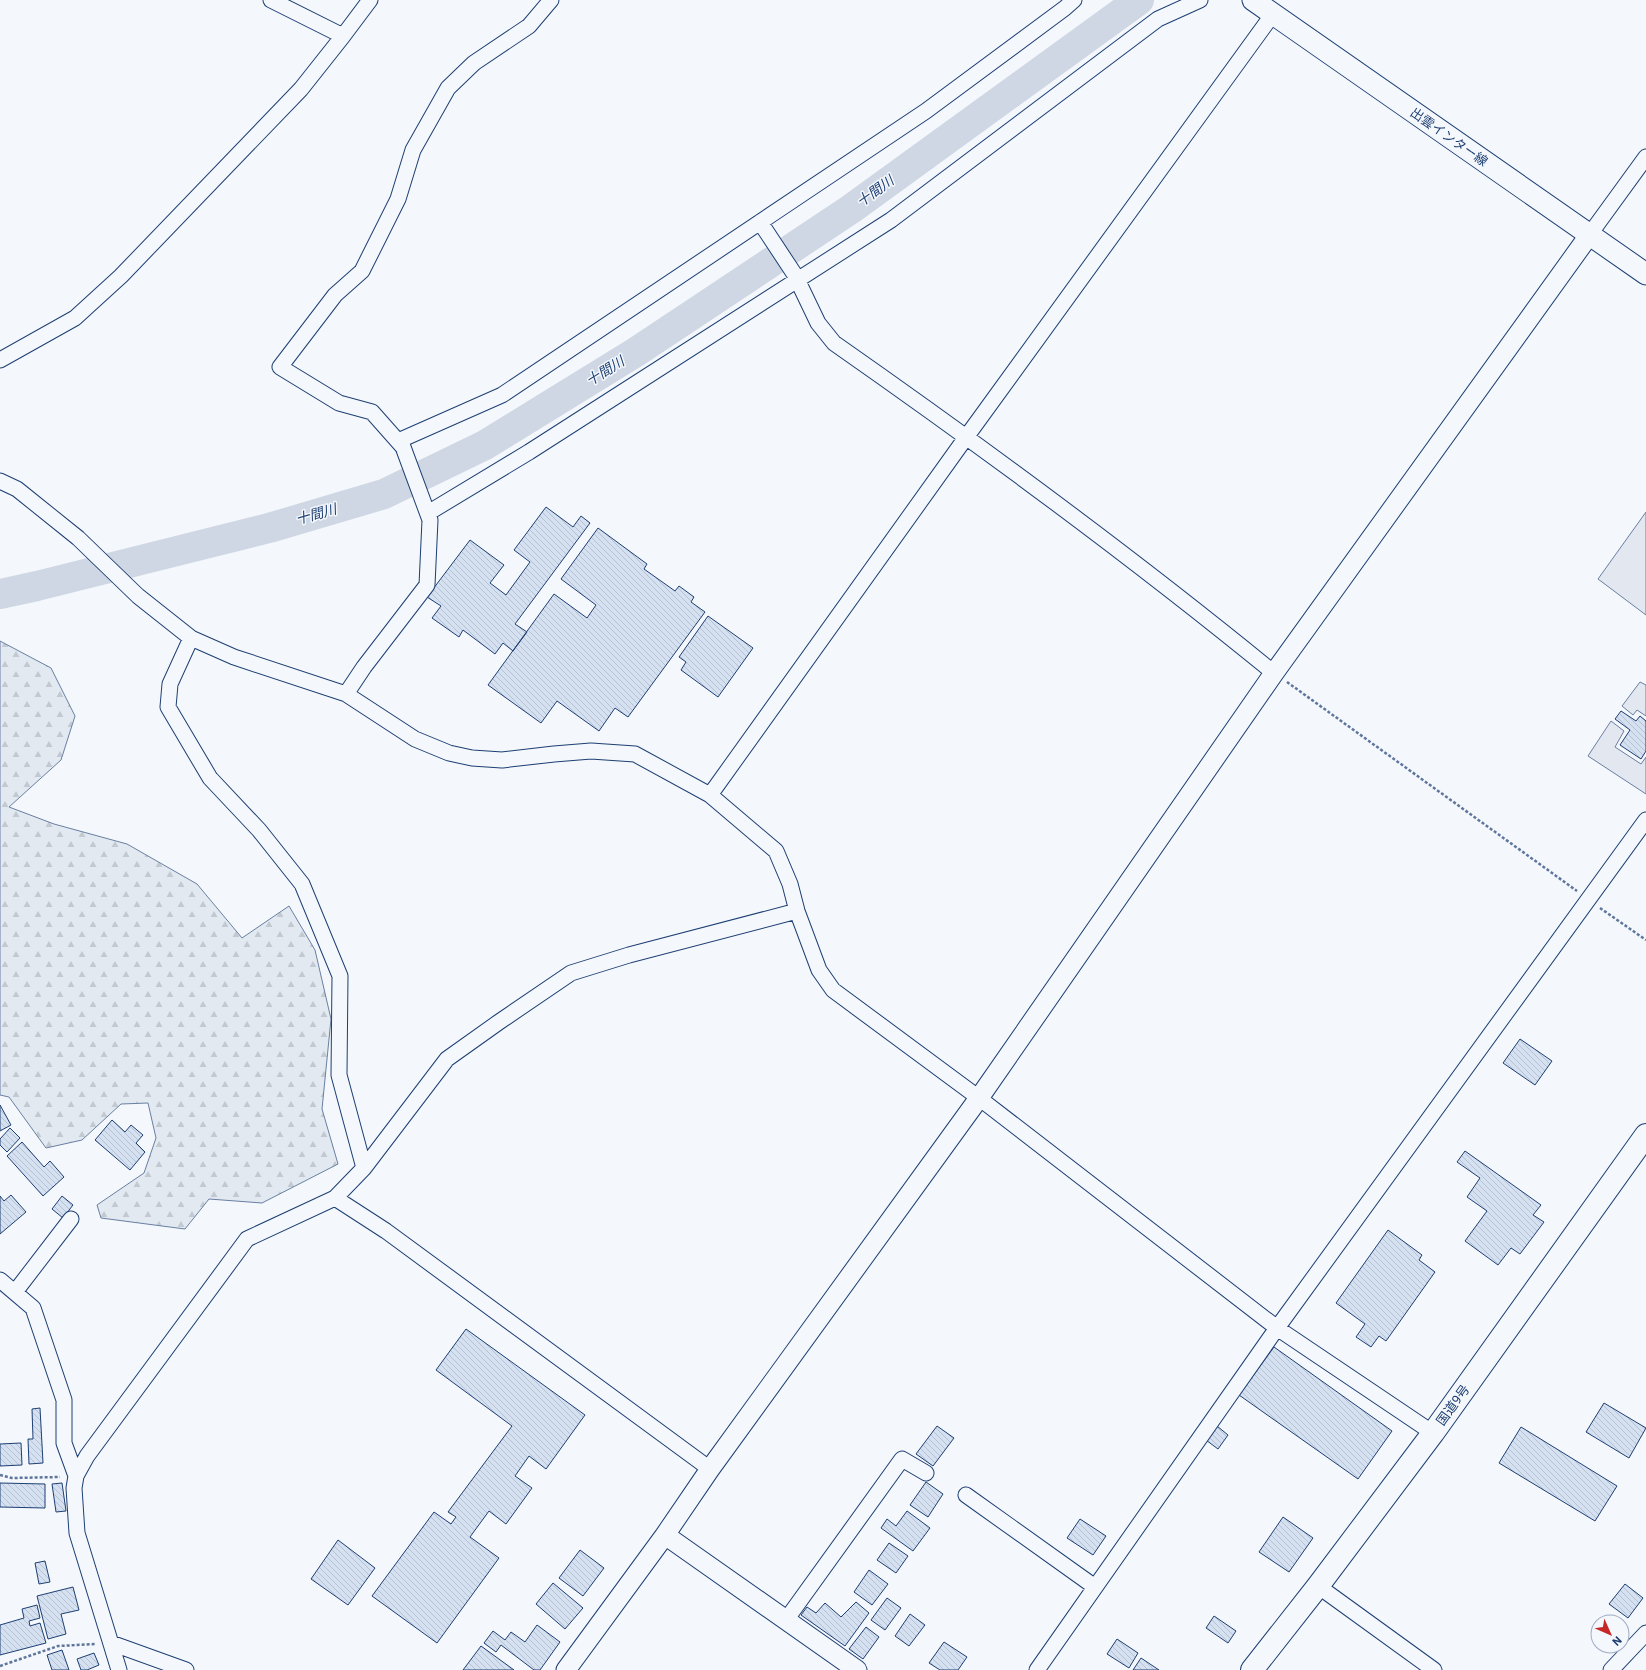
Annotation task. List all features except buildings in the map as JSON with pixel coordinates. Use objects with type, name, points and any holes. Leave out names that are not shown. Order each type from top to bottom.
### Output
[{"type":"highway","name":"国道9号","points":[[1252,1670],[1318,1586],[1433,1433],[1646,1135]]},
{"type":"main road","name":"出雲インター線","points":[[1253,0],[1646,274]]},
{"type":"street","points":[[271,0],[343,36]]},
{"type":"street","points":[[0,360],[75,318],[120,276],[301,90],[370,0]]},
{"type":"street","points":[[346,694],[364,667],[427,585],[430,520],[400,444],[372,412],[339,403],[280,367],[335,296],[362,271],[398,199],[413,150],[448,88],[474,63],[529,26],[550,0]]},
{"type":"street","points":[[400,444],[502,395],[762,226],[926,111],[1074,0]]},
{"type":"street","points":[[426,509],[529,452],[796,278],[891,220],[1158,19],[1200,0]]},
{"type":"street","points":[[710,795],[967,436],[1273,14]]},
{"type":"street","points":[[566,1670],[665,1535],[710,1469],[979,1098],[1274,672],[1646,157]]},
{"type":"street","points":[[762,226],[796,278],[818,323],[834,343],[967,436],[1190,605],[1274,672]]},
{"type":"street","points":[[0,481],[17,489],[78,538],[138,596],[192,638],[234,657],[346,694],[415,739],[449,753],[472,758],[502,760],[591,751],[635,754],[710,795],[776,851],[790,884],[797,911],[819,970],[833,990],[979,1098],[1277,1328],[1433,1433]]},
{"type":"street","points":[[192,638],[170,684],[168,707],[210,778],[260,830],[302,884],[305,891],[340,976],[339,1075],[364,1168]]},
{"type":"street","points":[[1037,1670],[1277,1328],[1646,820]]},
{"type":"street","points":[[119,1670],[76,1533],[74,1488],[76,1476],[87,1456],[247,1239],[335,1198],[364,1168],[447,1059],[571,973],[630,955],[797,911]]},
{"type":"street","points":[[335,1198],[386,1231],[710,1469]]},
{"type":"street","points":[[15,1292],[71,1219]]},
{"type":"street","points":[[0,1280],[33,1308],[64,1400],[64,1443],[76,1476]]},
{"type":"street","points":[[786,1620],[902,1459],[926,1473]]},
{"type":"street","points":[[966,1495],[1095,1587]]},
{"type":"street","points":[[665,1535],[857,1670]]},
{"type":"street","points":[[1318,1586],[1434,1670]]},
{"type":"street","points":[[1611,1670],[1646,1633]]},
{"type":"street","points":[[111,1643],[186,1670]]},
{"type":"path","points":[[1274,672],[1646,940]]},
{"type":"path","points":[[0,1475],[12,1478],[76,1476]]},
{"type":"path","points":[[0,1666],[58,1646],[111,1643]]},
{"type":"green space","points":[[0,641],[51,668],[75,716],[61,760],[9,807],[54,824],[127,844],[197,884],[242,938],[289,906],[315,950],[331,1019],[322,1109],[338,1164],[262,1203],[209,1199],[185,1229],[101,1218],[97,1205],[144,1173],[156,1138],[148,1103],[121,1104],[82,1140],[46,1148],[9,1097],[0,1095]]},
{"type":"shaded area","points":[[1646,512],[1646,615],[1598,579]]},
{"type":"shaded area","points":[[1640,682],[1646,685],[1646,716],[1637,710],[1633,715],[1622,706]]},
{"type":"shaded area","points":[[1611,721],[1624,731],[1615,747],[1641,764],[1646,757],[1646,794],[1588,756]]},
{"type":"waterway","name":"十間川","points":[[0,594],[269,528],[384,494],[485,445],[636,352],[851,209],[1139,0]]}]
